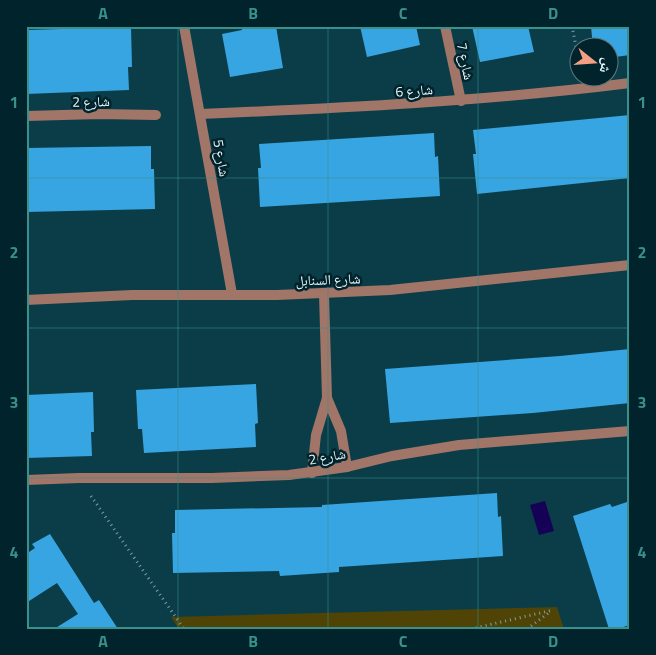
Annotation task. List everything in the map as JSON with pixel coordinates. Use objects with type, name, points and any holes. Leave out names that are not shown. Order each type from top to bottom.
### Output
[{"type":"street","name":"شارع 5","points":[[184,26],[232,294]]},
{"type":"street","name":"شارع 7","points":[[445,26],[461,101]]},
{"type":"street","name":"شارع 6","points":[[200,114],[335,109],[461,101],[630,83]]},
{"type":"street","name":"شارع 2","points":[[26,116],[156,115]]},
{"type":"street","name":"شارع السنابل","points":[[26,300],[132,295],[324,294],[455,284],[630,265]]},
{"type":"street","points":[[312,472],[316,435],[327,398],[324,294]]},
{"type":"street","points":[[327,398],[341,431],[347,466]]},
{"type":"street","name":"شارع 2","points":[[26,480],[212,478],[312,472],[459,445],[630,431]]},
{"type":"path","points":[[78,478],[184,629]]},
{"type":"path","points":[[471,629],[553,610],[527,629]]},
{"type":"shaded area","points":[[545,501],[554,531],[539,535],[530,505]]},
{"type":"shaded area","points":[[557,607],[564,629],[179,629],[171,617]]},
{"type":"building","points":[[241,26],[276,26],[283,68],[230,77],[222,34],[242,30]]},
{"type":"building","points":[[360,26],[416,26],[420,45],[367,57]]},
{"type":"building","points":[[472,26],[528,26],[534,52],[480,62]]},
{"type":"building","points":[[591,26],[630,26],[630,55],[618,57],[618,38],[592,38]]},
{"type":"building","points":[[131,27],[132,67],[128,67],[129,90],[26,94],[26,30]]},
{"type":"building","points":[[630,115],[630,178],[477,194],[473,130]]},
{"type":"building","points":[[434,133],[435,157],[438,156],[440,196],[260,207],[258,168],[261,168],[259,144]]},
{"type":"building","points":[[151,146],[151,169],[154,169],[155,209],[26,212],[26,148]]},
{"type":"building","points":[[630,349],[630,403],[533,413],[390,423],[385,369]]},
{"type":"building","points":[[256,384],[258,423],[255,424],[256,447],[144,453],[142,429],[138,429],[136,390]]},
{"type":"building","points":[[93,392],[94,432],[91,432],[92,456],[26,458],[26,395]]},
{"type":"building","points":[[497,493],[498,517],[501,516],[503,556],[339,567],[339,572],[280,576],[279,571],[173,573],[172,533],[175,533],[175,510],[322,507],[322,505]]},
{"type":"building","points":[[630,501],[630,625],[609,629],[573,516],[610,504],[612,507]]},
{"type":"building","points":[[50,534],[94,603],[99,600],[118,629],[54,629],[78,614],[57,583],[26,603],[26,554],[35,548],[32,544]]}]
